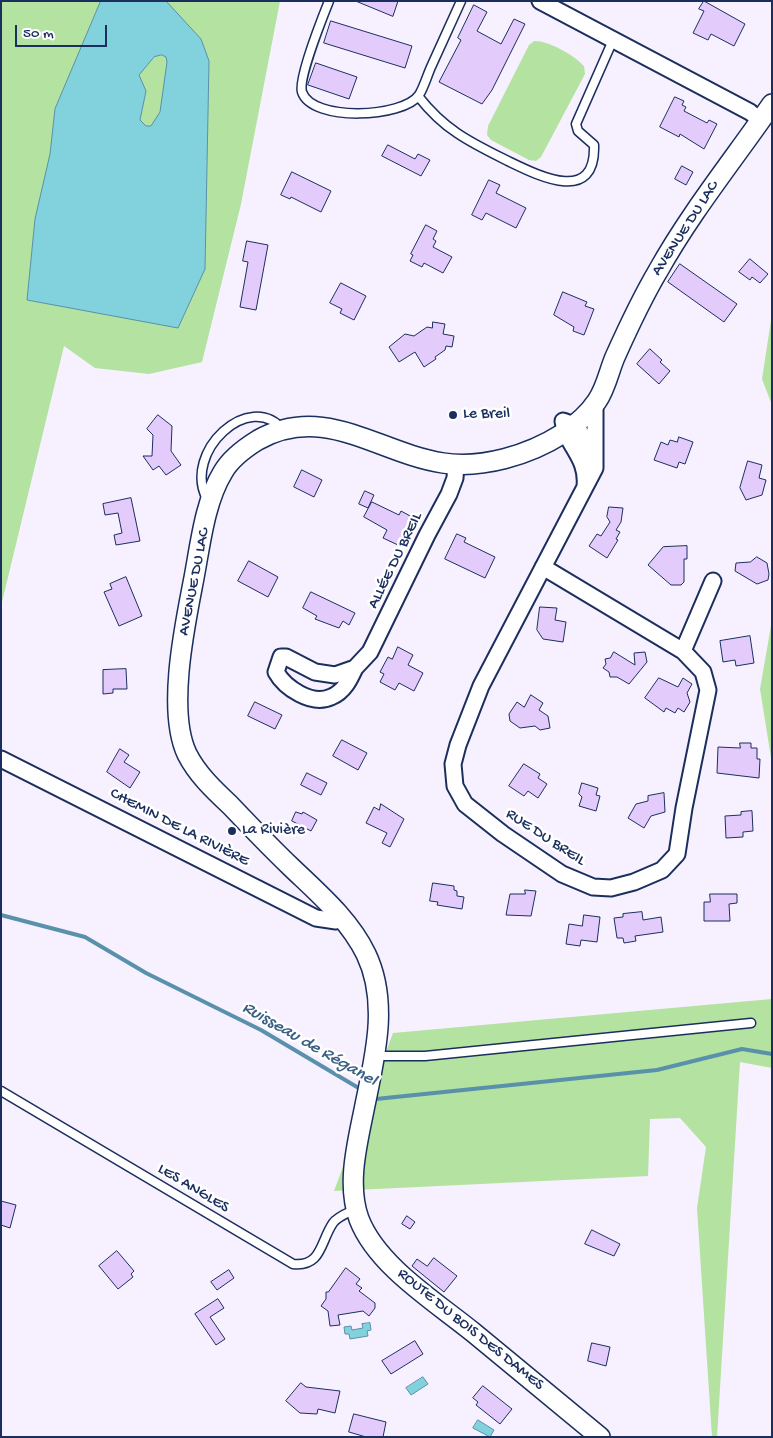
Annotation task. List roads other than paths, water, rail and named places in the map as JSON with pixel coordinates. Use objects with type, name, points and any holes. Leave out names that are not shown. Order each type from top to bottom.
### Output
[{"type":"street","points":[[540,1],[750,112],[760,120]]},
{"type":"street","name":"AVENUE DU LAC","points":[[375,1056],[378,1017],[374,975],[362,946],[342,918],[210,786],[195,768],[182,741],[177,712],[184,636],[210,504],[219,481],[230,462],[252,444],[283,430],[302,426],[343,430],[422,458],[456,464],[511,458],[538,447],[596,404],[612,362],[658,270],[772,104]]},
{"type":"street","name":"AVENUE DU LAC","points":[[567,426],[577,407],[612,362]]},
{"type":"street","name":"RUE DU BREIL","points":[[543,567],[683,651],[703,672],[708,690],[684,808],[677,854],[662,870],[634,882],[611,888],[593,887],[562,874],[503,834],[465,804],[455,786],[453,764],[481,686],[543,567],[595,468],[596,404]]},
{"type":"street","points":[[567,426],[581,431],[594,458]]},
{"type":"street","points":[[567,426],[583,461],[586,474],[585,487]]},
{"type":"street","name":"ALLÉE DU BREIL","points":[[355,668],[335,675],[315,672],[286,656],[281,657],[276,672],[281,681],[295,691],[315,700],[331,697],[346,686],[355,668],[370,652],[449,494],[455,478],[456,464]]},
{"type":"street","points":[[683,651],[712,581]]},
{"type":"street","name":"CHEMIN DE LA RIVIÈRE","points":[[1,759],[316,918],[336,921],[342,918]]},
{"type":"street","name":"ROUTE DU BOIS DES DAMES","points":[[375,1056],[355,1164],[354,1198],[356,1209],[366,1234],[395,1269],[600,1437]]},
{"type":"lane","points":[[329,1],[302,82],[301,91],[308,101],[320,107],[360,115],[400,108],[418,96],[461,1]]},
{"type":"lane","points":[[418,96],[431,112],[456,132],[490,152],[543,178],[566,182],[580,180],[589,172],[595,160],[594,145],[578,131],[576,124],[613,40]]},
{"type":"lane","points":[[210,504],[205,498],[202,480],[203,466],[209,447],[220,432],[231,424],[259,418],[277,422],[283,430]]},
{"type":"lane","points":[[375,1056],[425,1056],[751,1023]]},
{"type":"lane","name":"LES ANGLES","points":[[1,1091],[293,1264],[304,1265],[312,1261],[334,1222],[356,1209]]},
{"type":"water","points":[[101,1],[166,1],[201,39],[209,61],[205,269],[178,328],[27,300],[35,219],[50,154],[55,109]],"holes":[[[162,55],[166,57],[167,62],[160,112],[151,126],[146,126],[140,120],[146,91],[139,75],[154,57]]]},
{"type":"water","points":[[370,1323],[371,1330],[367,1331],[368,1336],[350,1339],[349,1334],[345,1334],[344,1327],[351,1326],[352,1330],[363,1328],[362,1324]]},
{"type":"water","points":[[423,1377],[428,1384],[411,1395],[406,1388]]},
{"type":"water","points":[[478,1420],[494,1430],[490,1437],[473,1428]]},
{"type":"waterway","name":"Ruisseau de Réganel","points":[[1,915],[85,937],[146,973],[261,1030],[362,1090]]},
{"type":"waterway","name":"Ruisseau de Réganel","points":[[372,1096],[376,1099],[657,1070],[742,1049],[772,1054]]},
{"type":"place","name":"Le Breil","points":[[453,415]]},
{"type":"place","name":"La Rivière","points":[[232,831]]}]
